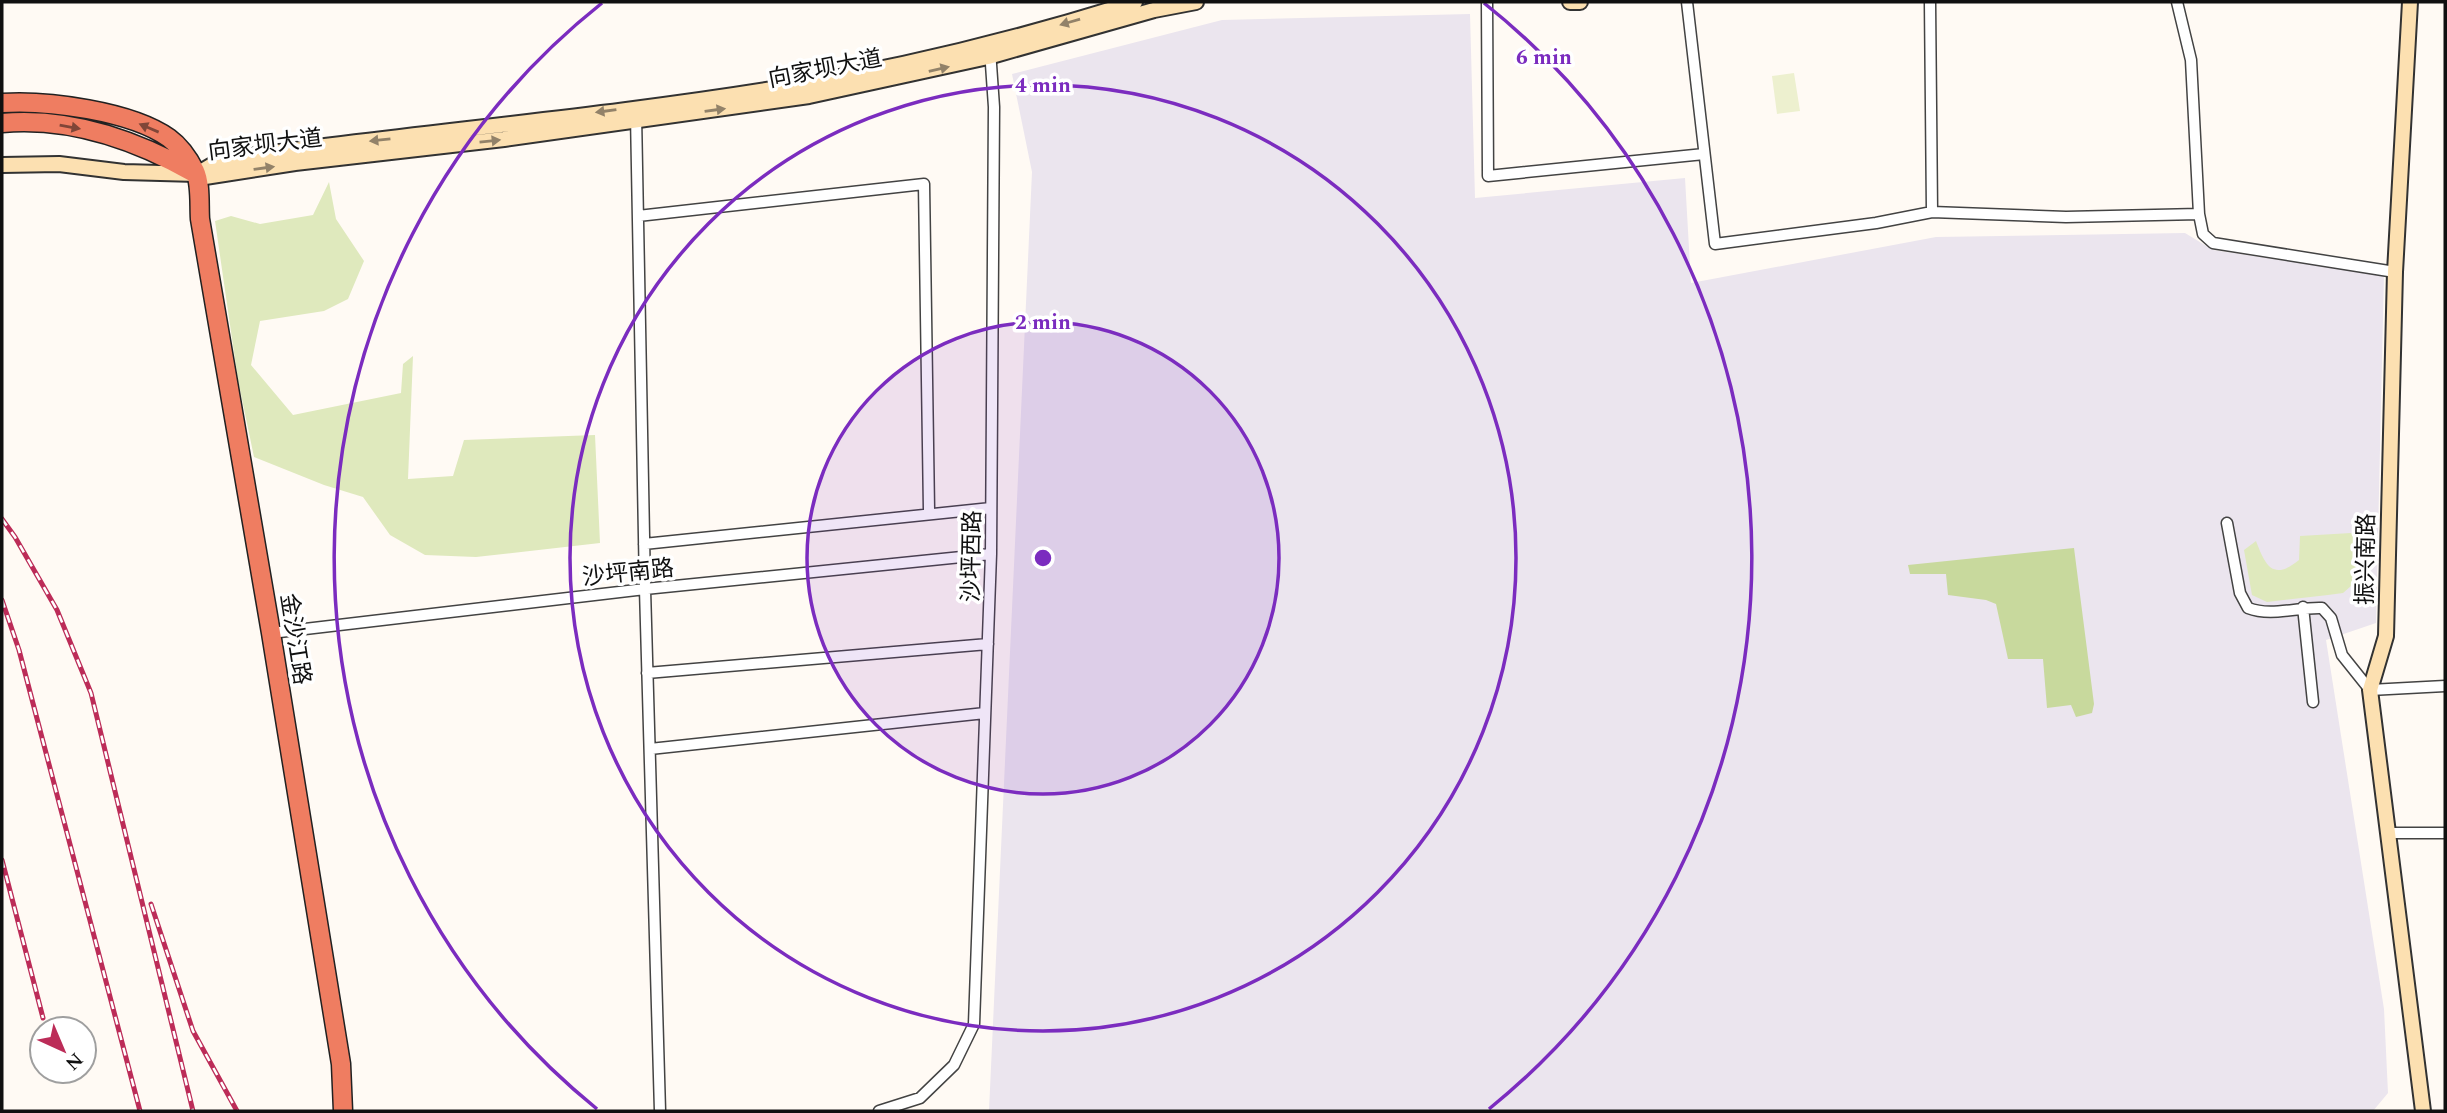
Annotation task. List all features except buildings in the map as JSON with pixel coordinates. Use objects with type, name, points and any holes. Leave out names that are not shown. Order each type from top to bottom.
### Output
[{"type":"highway","points":[[2,103],[61,105],[138,123],[172,140],[185,153],[197,174]]},
{"type":"highway","points":[[2,123],[40,123],[104,135],[156,151],[197,174]]},
{"type":"highway","name":"金沙江路","points":[[197,174],[200,219],[271,633],[341,1067],[343,1111]]},
{"type":"main road","name":"向家坝大道","points":[[990,50],[1135,2]]},
{"type":"main road","name":"向家坝大道","points":[[2,165],[59,164],[124,172],[197,174],[205,177],[295,163],[504,139],[636,114],[809,96],[1154,10],[1196,2]]},
{"type":"main road","points":[[1570,2],[1580,2]]},
{"type":"main road","name":"振兴南路","points":[[2410,2],[2395,272],[2386,636],[2370,690],[2423,1111]]},
{"type":"street","points":[[1487,2],[1489,176],[1704,154]]},
{"type":"street","points":[[1687,2],[1715,244],[1876,223],[1932,212],[2066,217],[2199,214]]},
{"type":"street","points":[[1930,2],[1932,212]]},
{"type":"street","points":[[2178,2],[2191,60],[2199,214],[2203,234],[2213,243],[2395,272]]},
{"type":"street","name":"沙坪西路","points":[[878,1111],[920,1098],[954,1065],[974,1024],[991,554],[994,107],[990,50]]},
{"type":"street","points":[[636,114],[645,589],[660,1111]]},
{"type":"street","points":[[638,216],[924,184],[929,510]]},
{"type":"street","points":[[644,544],[991,508]]},
{"type":"street","points":[[2227,523],[2240,593],[2248,608],[2261,613],[2303,607],[2322,608],[2332,618],[2342,655],[2370,690],[2445,687]]},
{"type":"street","name":"沙坪南路","points":[[271,633],[645,589],[991,554]]},
{"type":"street","points":[[2303,607],[2313,702]]},
{"type":"street","points":[[648,673],[988,644]]},
{"type":"street","points":[[650,748],[985,713]]},
{"type":"street","points":[[2388,833],[2445,833]]},
{"type":"shaded area","points":[[1470,14],[1475,198],[1685,178],[1691,283],[1936,237],[2185,233],[2213,250],[2384,275],[2376,623],[2326,640],[2384,1009],[2388,1093],[2373,1111],[989,1111],[1032,172],[1012,74],[1222,20]]},
{"type":"green space","points":[[1794,73],[1800,111],[1777,114],[1772,76]]},
{"type":"green space","points":[[329,182],[336,219],[364,261],[348,299],[324,311],[260,321],[251,365],[293,415],[401,393],[403,364],[413,356],[408,479],[453,476],[464,440],[595,435],[600,543],[476,557],[425,555],[390,535],[363,497],[324,485],[254,457],[238,380],[215,221],[231,216],[260,224],[313,215]]},
{"type":"green space","points":[[2351,533],[2359,548],[2358,580],[2343,593],[2267,602],[2252,595],[2244,550],[2256,541],[2266,563],[2276,570],[2282,570],[2299,560],[2300,536]]},
{"type":"green space","points":[[2074,548],[2094,704],[2092,713],[2076,717],[2071,705],[2047,708],[2043,659],[2008,659],[1996,604],[1948,595],[1946,574],[1910,574],[1908,565]]},
{"type":"railway","points":[[2,519],[57,610],[91,693],[193,1111]]},
{"type":"railway","points":[[2,600],[19,650],[140,1111]]},
{"type":"railway","points":[[2,860],[42,1015]]},
{"type":"railway","points":[[151,904],[193,1031],[237,1111]]}]
